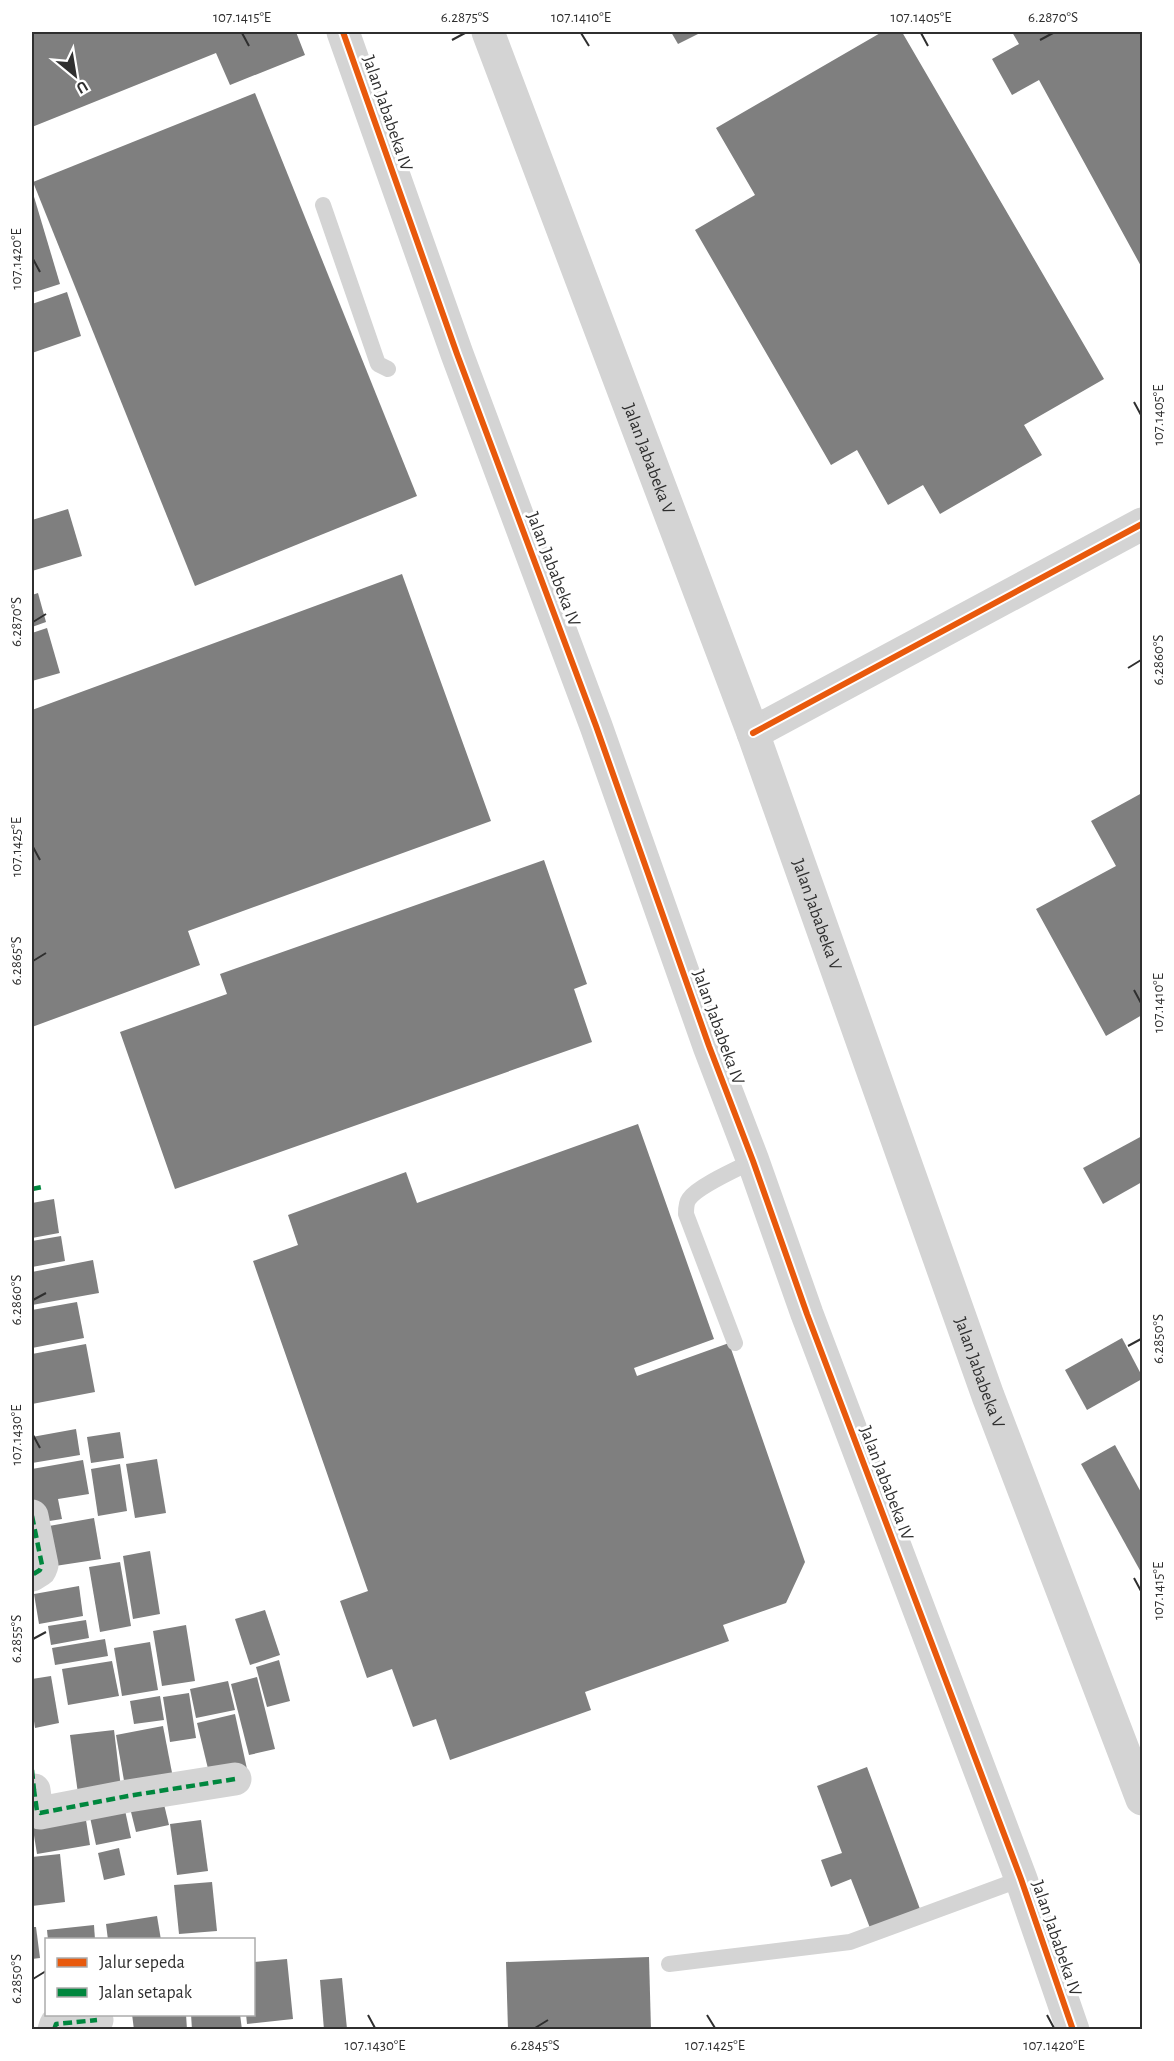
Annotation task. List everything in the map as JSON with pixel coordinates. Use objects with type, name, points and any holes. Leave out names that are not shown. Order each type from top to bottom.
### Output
[{"type":"street","name":"Jalan Jababeka IV","points":[[343,32],[457,354],[596,726],[709,1046],[753,1161],[807,1314],[1020,1879],[1073,2030]]},
{"type":"street","name":"Jalan Jababeka V","points":[[488,32],[753,733],[988,1396],[1143,1799]]},
{"type":"street","points":[[753,733],[1143,524]]},
{"type":"street","points":[[32,1516],[42,1565],[40,1570],[32,1575]]},
{"type":"street","points":[[32,1784],[37,1811],[40,1813],[235,1779]]},
{"type":"street","points":[[54,2030],[56,2025],[97,2020]]},
{"type":"lane","points":[[323,205],[378,364],[388,369]]},
{"type":"lane","points":[[735,1343],[686,1214],[688,1200],[696,1193],[720,1177],[753,1161]]},
{"type":"lane","points":[[669,1964],[850,1942],[1020,1879]]},
{"type":"building","points":[[32,32],[296,32],[305,55],[230,85],[216,53],[32,127]]},
{"type":"building","points":[[671,32],[702,32],[678,44]]},
{"type":"building","points":[[882,32],[902,32],[1104,379],[1024,425],[1042,455],[940,514],[923,485],[888,505],[857,450],[831,465],[695,230],[755,195],[716,128]]},
{"type":"building","points":[[1012,32],[1142,32],[1142,268],[1039,80],[1012,95],[992,59],[1019,44]]},
{"type":"building","points":[[255,93],[417,496],[195,586],[33,182]]},
{"type":"building","points":[[32,190],[60,284],[32,293]]},
{"type":"building","points":[[67,292],[81,336],[32,353],[32,304]]},
{"type":"building","points":[[68,509],[82,556],[32,571],[32,520]]},
{"type":"building","points":[[402,574],[491,821],[188,931],[200,965],[32,1027],[32,710]]},
{"type":"building","points":[[38,593],[46,622],[32,627],[32,595]]},
{"type":"building","points":[[47,628],[60,673],[32,681],[32,633]]},
{"type":"building","points":[[1142,793],[1142,1015],[1106,1036],[1036,909],[1116,866],[1091,821]]},
{"type":"building","points":[[544,860],[587,984],[574,989],[592,1042],[175,1189],[120,1032],[227,994],[220,974]]},
{"type":"building","points":[[638,1124],[714,1339],[634,1368],[637,1376],[729,1343],[805,1562],[786,1603],[723,1625],[729,1641],[585,1692],[591,1710],[450,1760],[436,1719],[413,1727],[392,1669],[367,1678],[340,1601],[368,1591],[253,1261],[298,1245],[288,1215],[406,1172],[417,1203]]},
{"type":"building","points":[[1142,1136],[1142,1182],[1103,1204],[1083,1168]]},
{"type":"building","points":[[54,1199],[59,1233],[32,1238],[32,1203]]},
{"type":"building","points":[[61,1236],[65,1261],[32,1267],[32,1241]]},
{"type":"building","points":[[93,1260],[99,1293],[32,1305],[32,1272]]},
{"type":"building","points":[[77,1302],[84,1338],[32,1348],[32,1310]]},
{"type":"building","points":[[1122,1338],[1142,1379],[1087,1410],[1065,1370]]},
{"type":"building","points":[[86,1344],[95,1392],[32,1404],[32,1354]]},
{"type":"building","points":[[76,1429],[80,1455],[32,1463],[32,1437]]},
{"type":"building","points":[[120,1432],[124,1458],[91,1463],[87,1437]]},
{"type":"building","points":[[1115,1445],[1142,1494],[1142,1574],[1081,1464]]},
{"type":"building","points":[[157,1459],[166,1513],[135,1518],[126,1464]]},
{"type":"building","points":[[83,1460],[89,1494],[58,1499],[62,1519],[37,1523],[32,1469]]},
{"type":"building","points":[[120,1464],[127,1511],[98,1516],[91,1469]]},
{"type":"building","points":[[94,1518],[101,1559],[55,1566],[49,1526]]},
{"type":"building","points":[[150,1551],[160,1614],[133,1619],[123,1556]]},
{"type":"building","points":[[120,1562],[131,1626],[100,1632],[89,1567]]},
{"type":"building","points":[[79,1586],[83,1616],[39,1624],[34,1594]]},
{"type":"building","points":[[265,1610],[280,1655],[250,1665],[235,1619]]},
{"type":"building","points":[[86,1620],[89,1638],[51,1645],[48,1626]]},
{"type":"building","points":[[186,1625],[195,1681],[162,1686],[153,1631]]},
{"type":"building","points":[[105,1639],[108,1656],[55,1665],[52,1648]]},
{"type":"building","points":[[150,1642],[158,1690],[122,1696],[114,1648]]},
{"type":"building","points":[[279,1660],[290,1701],[267,1707],[256,1667]]},
{"type":"building","points":[[112,1661],[119,1696],[68,1705],[62,1669]]},
{"type":"building","points":[[51,1676],[59,1723],[35,1728],[32,1679]]},
{"type":"building","points":[[257,1677],[275,1749],[249,1755],[231,1684]]},
{"type":"building","points":[[228,1681],[235,1710],[196,1718],[190,1689]]},
{"type":"building","points":[[189,1693],[196,1738],[170,1742],[163,1697]]},
{"type":"building","points":[[160,1696],[164,1720],[134,1724],[130,1701]]},
{"type":"building","points":[[235,1714],[247,1769],[210,1777],[197,1723]]},
{"type":"building","points":[[163,1726],[174,1783],[126,1792],[116,1735]]},
{"type":"building","points":[[114,1730],[122,1796],[79,1801],[70,1735]]},
{"type":"building","points":[[867,1767],[920,1909],[870,1928],[851,1879],[831,1887],[821,1860],[842,1853],[817,1786]]},
{"type":"building","points":[[161,1792],[169,1825],[136,1832],[128,1800]]},
{"type":"building","points":[[123,1801],[131,1838],[96,1845],[88,1808]]},
{"type":"building","points":[[84,1808],[90,1845],[37,1854],[32,1823]]},
{"type":"building","points":[[201,1820],[208,1871],[177,1875],[170,1824]]},
{"type":"building","points":[[119,1848],[125,1875],[104,1880],[98,1853]]},
{"type":"building","points":[[60,1854],[65,1902],[32,1906],[32,1857]]},
{"type":"building","points":[[212,1882],[217,1931],[179,1934],[174,1885]]},
{"type":"building","points":[[157,1916],[161,1938],[108,1938],[106,1924]]},
{"type":"building","points":[[94,1925],[95,1938],[48,1938],[47,1930]]},
{"type":"building","points":[[32,1927],[36,1927],[40,1958],[32,1959]]},
{"type":"building","points":[[649,1957],[651,2030],[508,2030],[506,1962]]},
{"type":"building","points":[[287,1959],[293,2019],[247,2024],[246,2016],[255,2016],[255,1962]]},
{"type":"building","points":[[342,1978],[347,2029],[324,2030],[320,1980]]},
{"type":"building","points":[[132,2016],[186,2016],[187,2030],[134,2030]]},
{"type":"building","points":[[191,2016],[240,2016],[242,2030],[192,2030]]},
{"type":"marked path","points":[[32,1189],[42,1187]]},
{"type":"marked path","points":[[32,1516],[42,1565],[40,1570],[32,1575]]},
{"type":"marked path","points":[[32,1770],[34,1790]]},
{"type":"marked path","points":[[32,1791],[34,1790],[37,1811],[40,1813],[235,1779]]},
{"type":"marked path","points":[[54,2030],[56,2024],[97,2020]]},
{"type":"cycle path","points":[[343,32],[457,354],[596,726],[709,1046],[753,1161],[807,1314],[1021,1879],[1073,2030]]},
{"type":"cycle path","points":[[753,733],[1142,524]]}]
